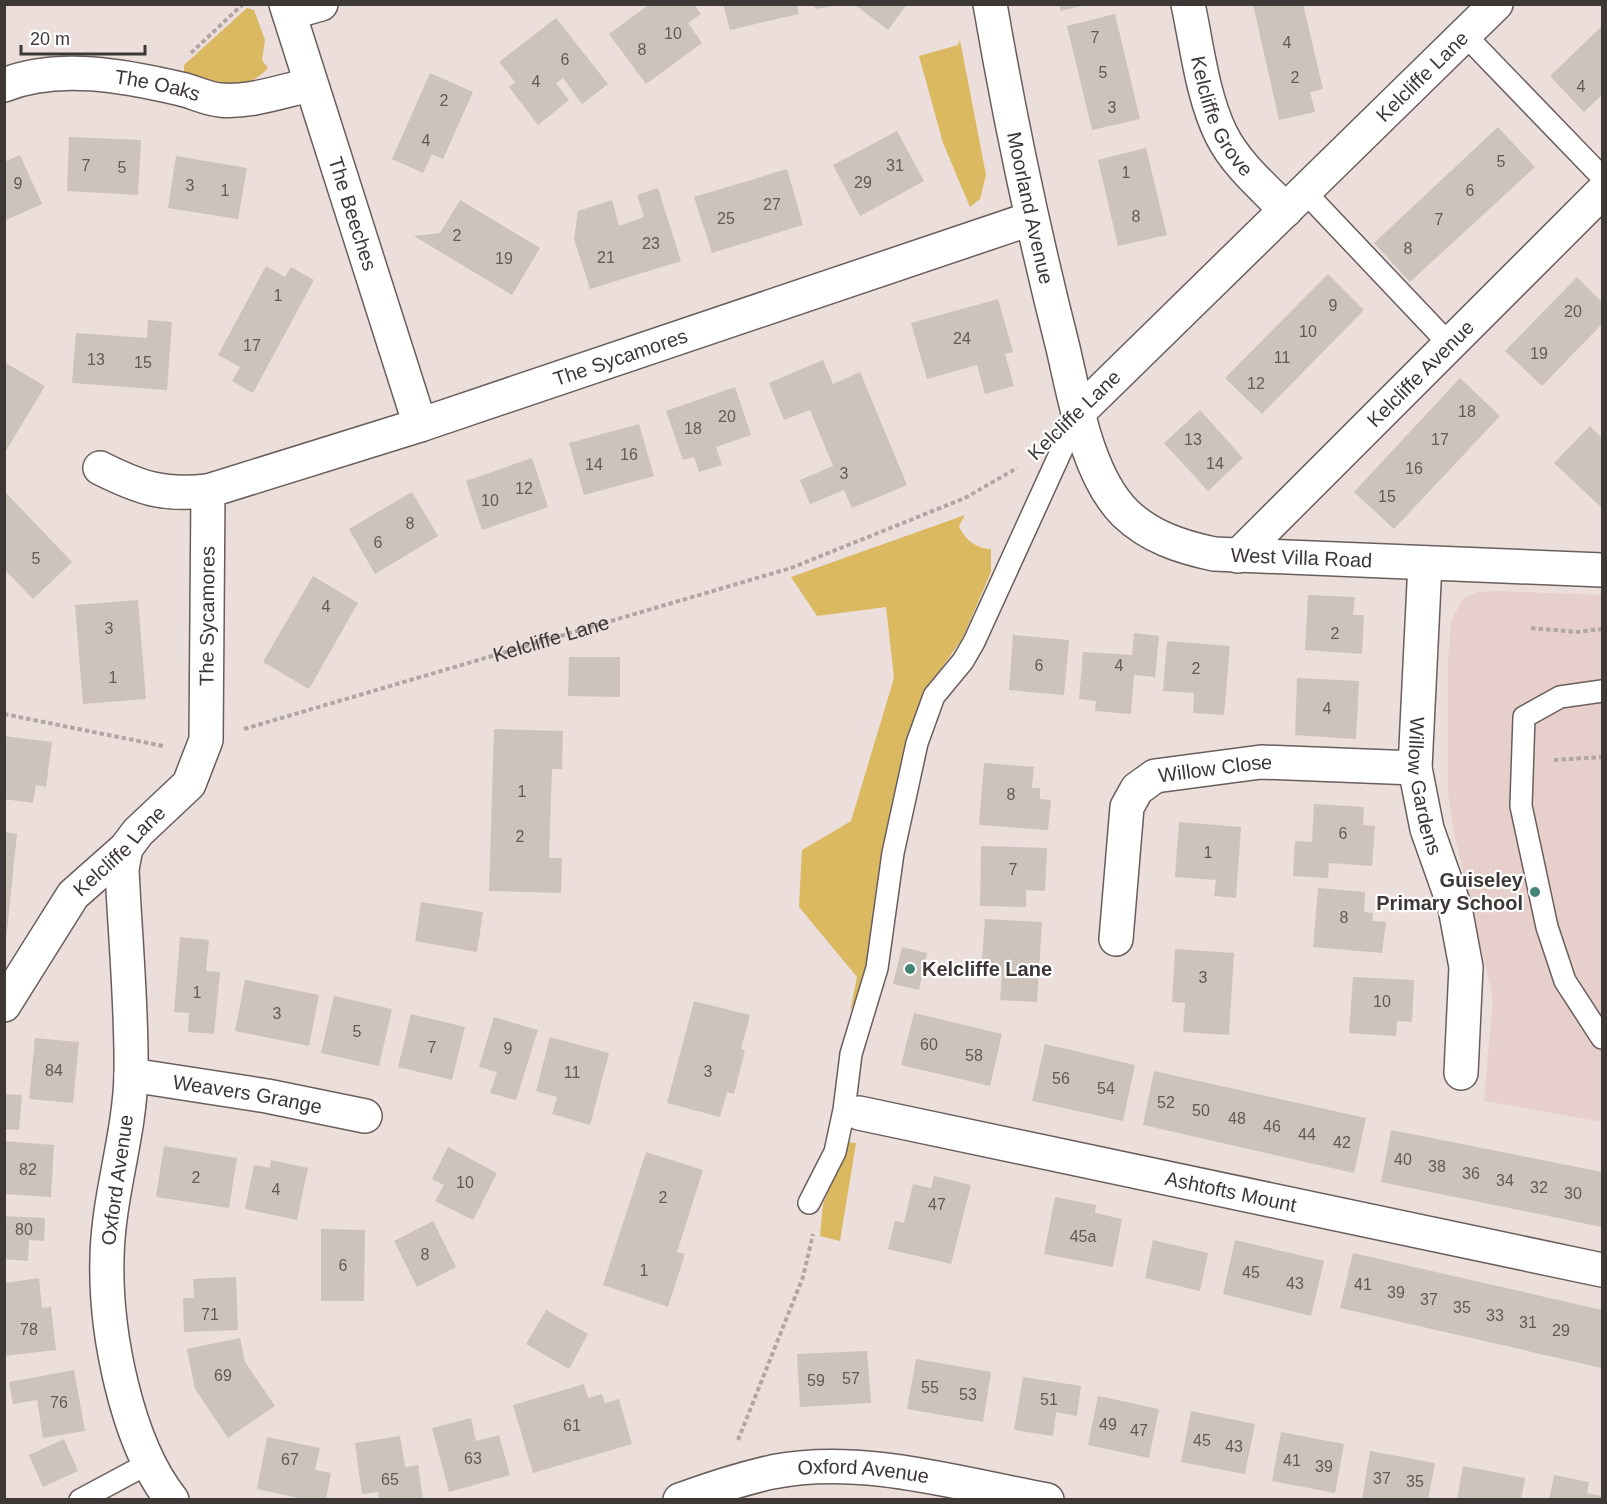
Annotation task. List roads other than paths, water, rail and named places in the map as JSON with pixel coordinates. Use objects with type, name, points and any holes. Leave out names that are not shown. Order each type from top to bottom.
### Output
[{"type":"street","points":[[287,9],[321,4]]},
{"type":"street","name":"Moorland Avenue","points":[[990,4],[1030,219],[1079,412]]},
{"type":"street","name":"Kelcliffe Grove","points":[[1188,4],[1211,107],[1221,134],[1238,160],[1296,201]]},
{"type":"street","name":"Kelcliffe Lane","points":[[1079,412],[1496,4]]},
{"type":"street","name":"The Beeches","points":[[287,9],[420,424]]},
{"type":"street","name":"The Oaks","points":[[4,85],[27,76],[72,73],[158,85],[219,100],[237,101],[310,85]]},
{"type":"street","name":"Kelcliffe Avenue","points":[[1238,556],[1451,346],[1602,192]]},
{"type":"street","name":"The Sycamores","points":[[100,468],[134,485],[157,492],[183,494],[208,491],[420,424],[1030,219]]},
{"type":"street","name":"West Villa Road","points":[[1079,412],[1102,483],[1124,512],[1148,532],[1182,547],[1238,556],[1602,570]]},
{"type":"street","name":"The Sycamores","points":[[203,747],[208,491]]},
{"type":"street","name":"Willow Gardens","points":[[1425,563],[1415,768],[1427,829],[1455,908],[1466,967],[1461,1073]]},
{"type":"street","name":"Kelcliffe Lane","points":[[4,1005],[73,895],[126,848],[138,832],[189,784],[203,747]]},
{"type":"street","name":"Willow Close","points":[[1116,939],[1127,807],[1137,789],[1155,776],[1261,762],[1415,768]]},
{"type":"street","name":"Oxford Avenue","points":[[126,848],[122,869],[131,1075],[107,1258],[113,1333],[128,1414],[149,1463],[172,1500]]},
{"type":"street","name":"Weavers Grange","points":[[131,1075],[267,1096],[365,1116]]},
{"type":"street","name":"Ashtofts Mount","points":[[852,1112],[1602,1270]]},
{"type":"street","name":"Oxford Avenue","points":[[680,1500],[773,1472],[840,1468],[881,1470],[1047,1500]]},
{"type":"lane","points":[[1465,35],[1602,177]]},
{"type":"lane","points":[[1296,201],[1451,346]]},
{"type":"lane","points":[[809,1203],[852,1112],[851,1054],[877,968],[893,853],[917,743],[934,696],[963,661],[974,642],[1079,412]]},
{"type":"lane","points":[[1602,691],[1560,698],[1524,717],[1521,806],[1547,927],[1565,981],[1602,1038]]},
{"type":"lane","points":[[80,1500],[149,1463]]},
{"type":"place","name":"Guiseley Primary School","points":[[1535,892]]},
{"type":"place","name":"Kelcliffe Lane","points":[[910,969]]}]
